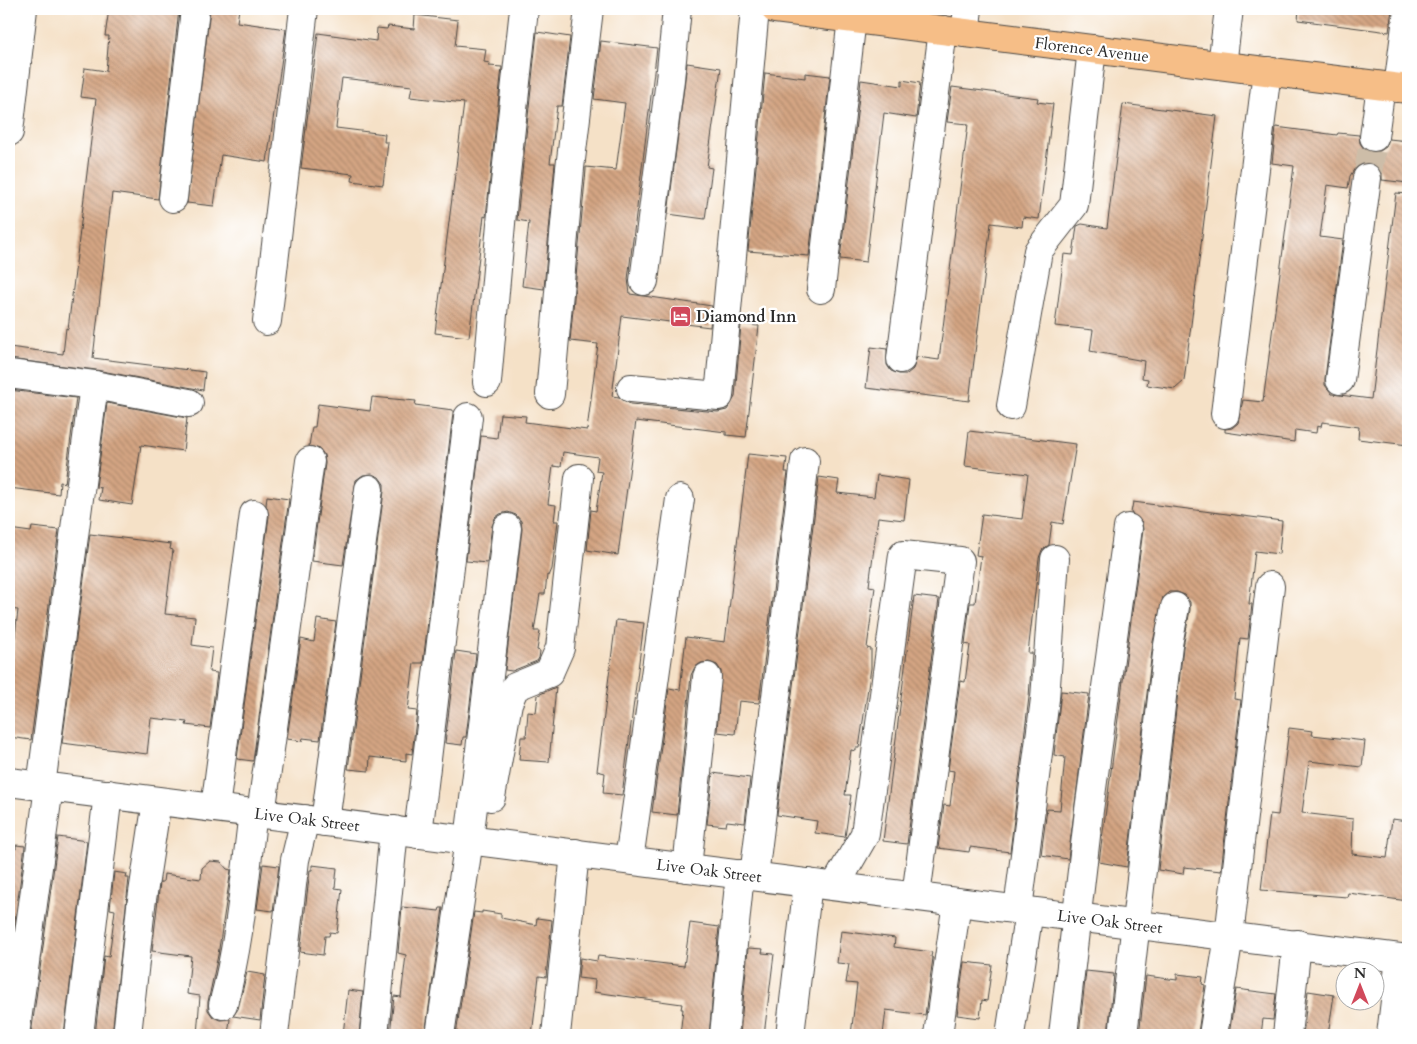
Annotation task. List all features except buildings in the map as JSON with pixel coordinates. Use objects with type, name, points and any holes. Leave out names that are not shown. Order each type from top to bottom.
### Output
[{"type":"main road","name":"Florence Avenue","points":[[775,9],[852,18],[959,24],[1092,49],[1396,88]]},
{"type":"street","points":[[9,132],[23,9]]},
{"type":"street","points":[[173,198],[195,9]]},
{"type":"street","points":[[267,322],[304,9]]},
{"type":"street","points":[[487,382],[503,202],[524,9]]},
{"type":"street","points":[[550,394],[570,168],[589,9]]},
{"type":"street","points":[[644,281],[670,80],[677,9]]},
{"type":"street","points":[[631,388],[719,396],[755,9]]},
{"type":"street","points":[[1222,65],[1229,9]]},
{"type":"street","points":[[1374,137],[1396,88],[1408,10]]},
{"type":"street","points":[[822,289],[852,18]]},
{"type":"street","points":[[901,358],[959,24]]},
{"type":"street","points":[[1011,406],[1038,251],[1074,204],[1092,49]]},
{"type":"street","points":[[1225,414],[1267,71]]},
{"type":"street","points":[[1340,380],[1367,178]]},
{"type":"street","points":[[9,374],[94,385],[189,403]]},
{"type":"street","points":[[16,1035],[94,385]]},
{"type":"street","points":[[374,1035],[407,832],[468,417]]},
{"type":"street","points":[[223,1005],[231,976],[241,918],[310,461]]},
{"type":"street","points":[[724,1035],[805,462]]},
{"type":"street","points":[[440,1035],[477,841],[508,703],[515,687],[549,673],[560,648],[579,478]]},
{"type":"street","points":[[274,1035],[295,860],[315,820],[369,489]]},
{"type":"street","points":[[629,860],[680,499]]},
{"type":"street","points":[[215,808],[254,514]]},
{"type":"street","points":[[477,841],[507,528]]},
{"type":"street","points":[[1063,1035],[1071,980],[1076,917],[1128,528]]},
{"type":"street","points":[[835,886],[865,834],[903,555],[960,561],[916,896]]},
{"type":"street","points":[[1010,1035],[1045,699],[1055,559]]},
{"type":"street","points":[[1213,1035],[1228,936],[1270,586]]},
{"type":"street","points":[[1123,1035],[1168,645],[1175,607]]},
{"type":"street","points":[[687,868],[707,677]]},
{"type":"street","name":"Live Oak Street","points":[[9,782],[1404,958]]},
{"type":"street","points":[[79,1035],[108,794]]},
{"type":"street","points":[[127,1035],[141,906],[157,801]]},
{"type":"street","points":[[556,1035],[576,853]]},
{"type":"street","points":[[790,1035],[808,883]]},
{"type":"street","points":[[938,1035],[957,902]]},
{"type":"street","points":[[1288,1035],[1297,944]]},
{"type":"street","points":[[1391,1035],[1404,958]]},
{"type":"tunnel","points":[[1367,178],[1374,137]]},
{"type":"place","name":"Diamond Inn","points":[[680,316]]}]
